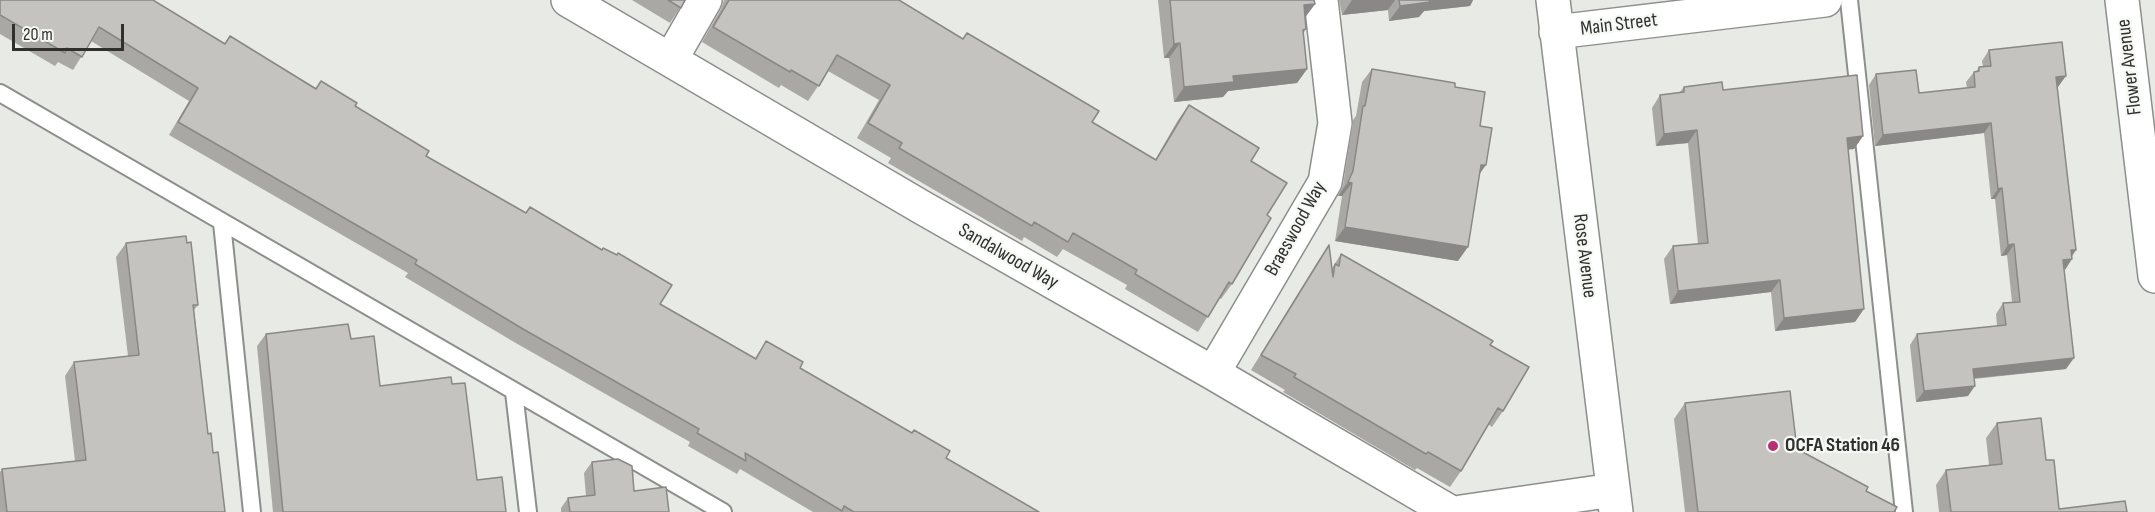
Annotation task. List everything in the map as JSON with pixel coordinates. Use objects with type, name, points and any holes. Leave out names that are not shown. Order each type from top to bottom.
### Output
[{"type":"street","name":"Sandalwood Way","points":[[568,0],[1450,512]]},
{"type":"street","points":[[671,59],[705,0]]},
{"type":"street","name":"Braeswood Way","points":[[1214,373],[1325,182],[1335,123],[1321,0]]},
{"type":"street","name":"Rose Avenue","points":[[1553,0],[1615,501]]},
{"type":"street","name":"Main Street","points":[[1557,32],[1825,0]]},
{"type":"street","name":"Flower Avenue","points":[[2122,0],[2155,276]]},
{"type":"street","points":[[1461,512],[1615,501]]},
{"type":"lane","points":[[1849,0],[1904,512]]},
{"type":"lane","points":[[0,93],[723,512]]},
{"type":"lane","points":[[222,223],[252,512]]},
{"type":"lane","points":[[514,392],[528,512]]},
{"type":"building","points":[[0,0],[153,0],[225,44],[230,36],[316,89],[321,81],[357,103],[355,106],[429,151],[426,156],[526,213],[530,207],[602,250],[603,248],[617,255],[618,253],[672,285],[660,304],[756,359],[766,341],[803,362],[800,368],[912,433],[914,430],[950,451],[946,458],[1039,512],[854,512],[844,506],[842,511],[745,453],[746,461],[697,433],[699,429],[523,329],[415,264],[417,260],[178,122],[198,88],[99,27],[82,57],[67,48],[65,53],[0,15]]},
{"type":"building","points":[[668,0],[685,0],[681,8]]},
{"type":"building","points":[[729,0],[899,0],[963,39],[967,33],[1099,111],[1092,122],[1156,160],[1189,105],[1259,148],[1251,161],[1287,183],[1267,215],[1271,218],[1232,284],[1229,282],[1208,317],[1135,274],[1137,270],[1073,233],[1068,242],[1034,222],[1032,226],[899,148],[902,143],[868,123],[890,85],[837,55],[819,86],[791,70],[790,72],[713,27]]},
{"type":"building","points":[[1170,0],[1314,0],[1315,4],[1304,5],[1306,29],[1303,30],[1307,69],[1233,76],[1234,82],[1184,87],[1180,43],[1174,44]]},
{"type":"building","points":[[1399,0],[1429,0],[1430,2],[1400,6]]},
{"type":"building","points":[[2062,42],[2066,76],[2056,77],[2076,250],[2071,250],[2072,259],[2063,260],[2074,358],[1973,369],[1975,386],[1924,391],[1917,334],[2006,325],[2003,303],[2020,302],[2014,244],[2008,245],[2002,188],[1998,189],[1991,123],[1883,135],[1876,74],[1916,70],[1919,93],[1975,87],[1974,72],[1979,71],[1979,67],[1991,66],[1989,50]]},
{"type":"building","points":[[1372,69],[1455,83],[1455,87],[1485,92],[1480,126],[1492,128],[1486,165],[1481,165],[1468,247],[1345,227],[1352,183],[1348,182],[1353,171],[1363,106],[1365,106]]},
{"type":"building","points":[[1857,75],[1863,136],[1847,138],[1864,309],[1784,318],[1780,280],[1678,291],[1673,246],[1708,243],[1697,130],[1664,134],[1660,95],[1684,92],[1684,87],[1722,82],[1723,90]]},
{"type":"building","points":[[186,236],[187,243],[191,242],[198,305],[193,305],[208,434],[211,433],[213,453],[218,452],[225,512],[7,512],[2,469],[86,460],[74,362],[139,355],[126,243]]},
{"type":"building","points":[[1329,245],[1333,277],[1335,264],[1339,266],[1341,254],[1493,341],[1490,345],[1529,367],[1503,411],[1498,408],[1461,471],[1428,452],[1426,454],[1294,377],[1296,374],[1261,355]]},
{"type":"building","points":[[348,324],[351,339],[374,336],[380,386],[451,377],[452,384],[465,383],[477,480],[502,477],[506,512],[283,512],[266,334]]},
{"type":"building","points":[[1790,391],[1797,449],[1868,487],[1866,491],[1897,507],[1894,512],[1698,512],[1685,403]]},
{"type":"building","points":[[2041,418],[2046,460],[2054,460],[2059,509],[2125,501],[2127,512],[1951,512],[1946,470],[2002,464],[1997,423]]},
{"type":"building","points":[[618,459],[632,466],[634,491],[666,487],[669,512],[570,512],[568,498],[595,495],[592,462]]},
{"type":"place","name":"OCFA Station 46","points":[[1773,446]]}]
